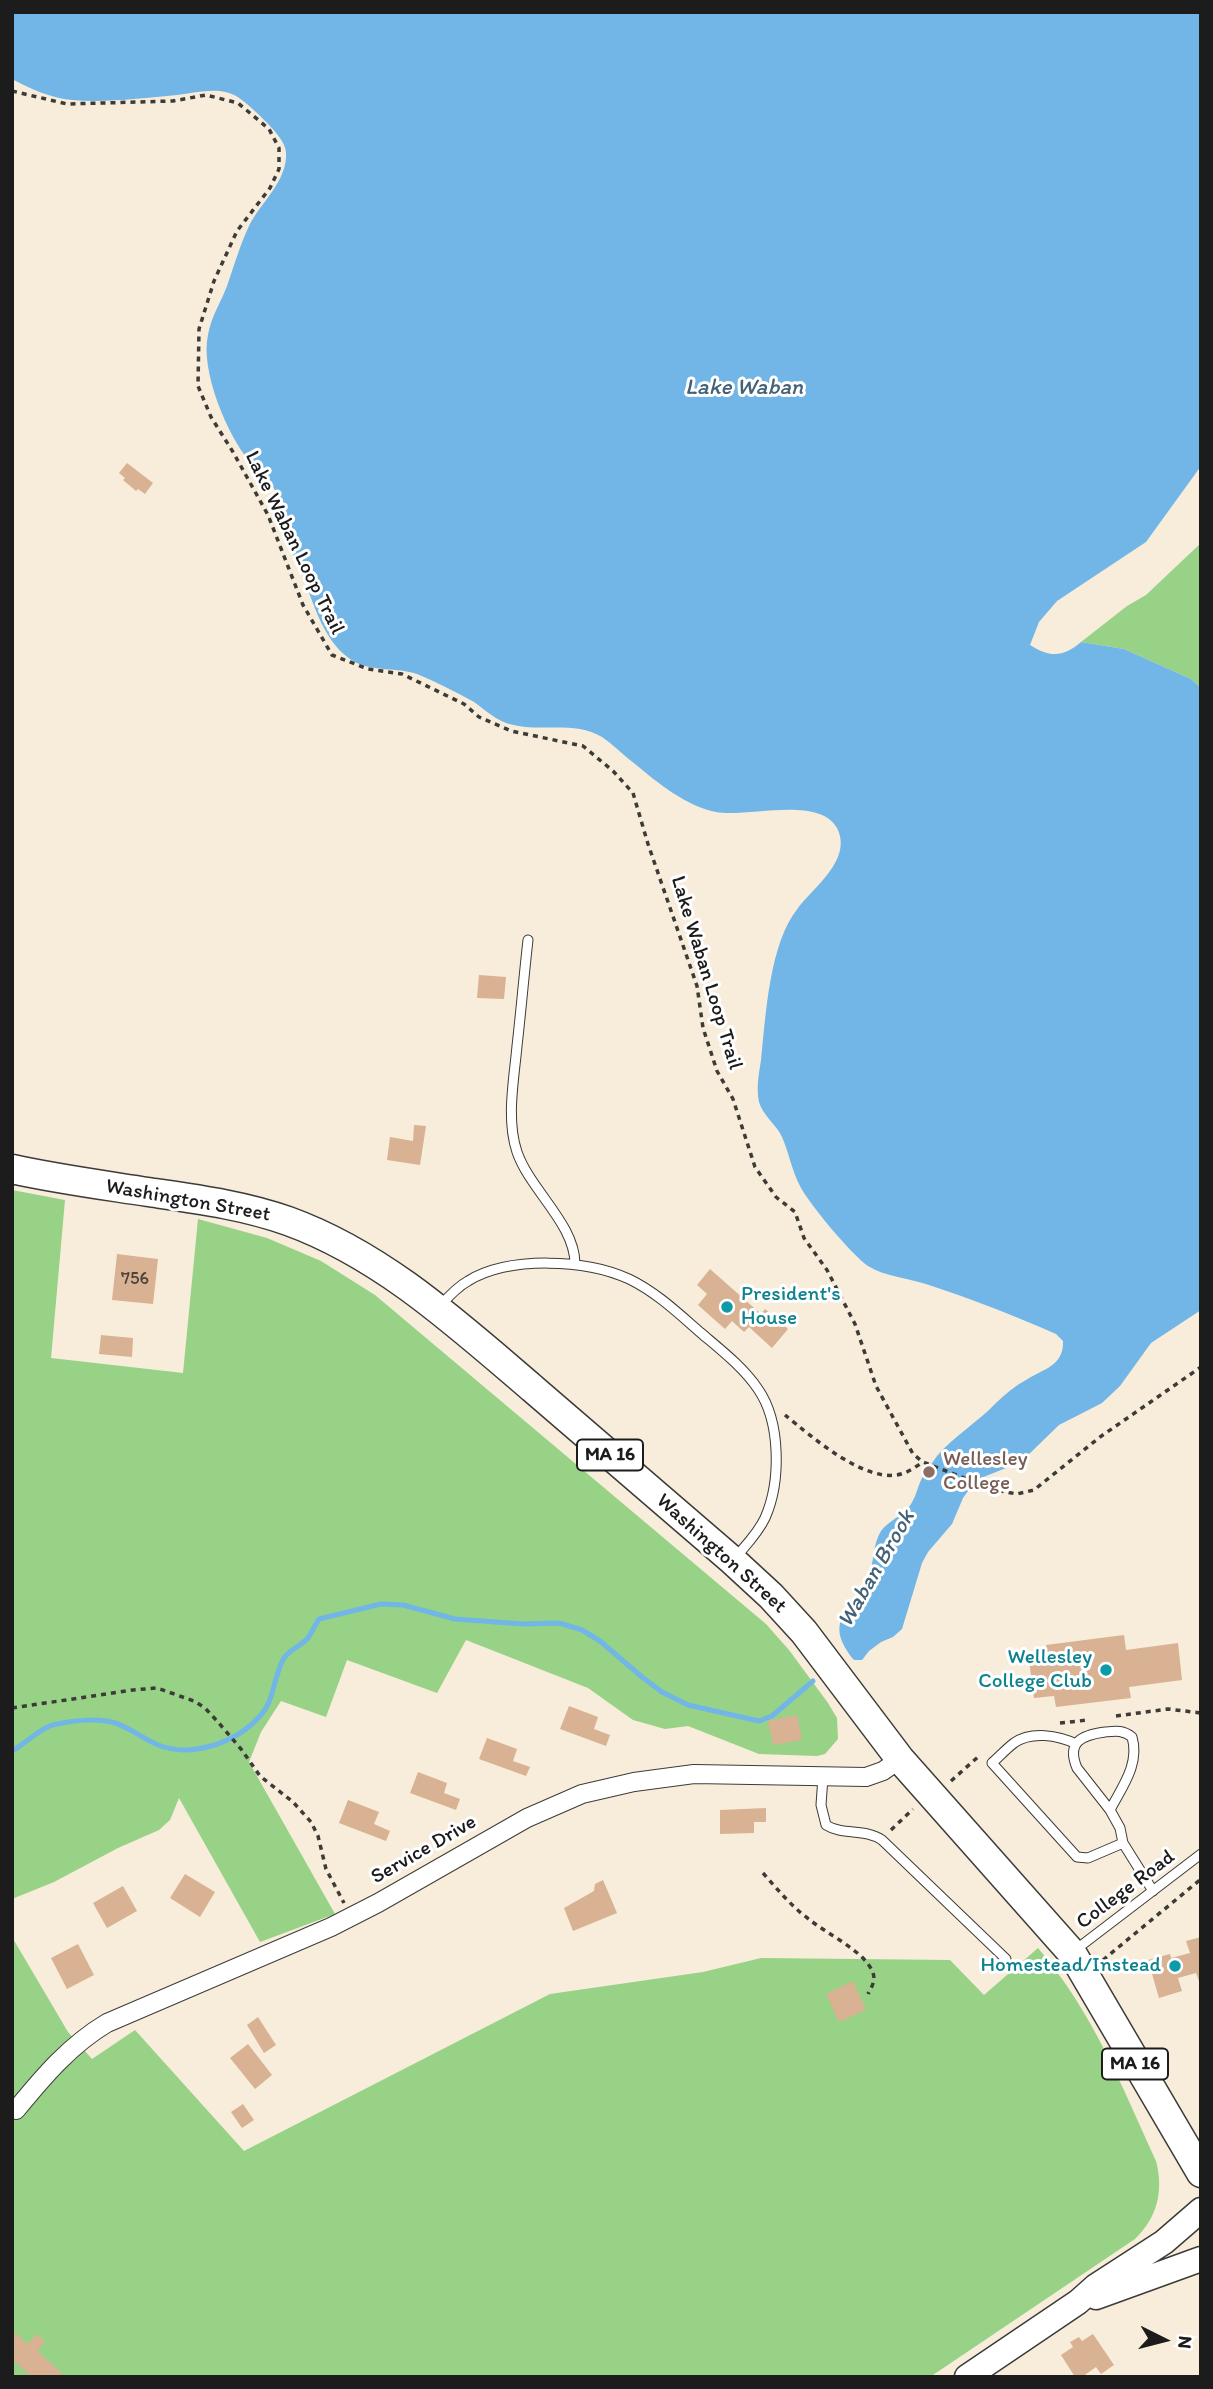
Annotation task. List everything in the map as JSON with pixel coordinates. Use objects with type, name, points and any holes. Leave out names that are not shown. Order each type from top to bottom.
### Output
[{"type":"main road","name":"Washington Street","points":[[12,1170],[204,1200],[271,1215],[312,1230],[354,1251],[438,1309],[733,1561],[771,1596],[811,1640],[900,1759],[1072,1953],[1201,2173]]},
{"type":"street","name":"Service Drive","points":[[14,2112],[60,2059],[97,2029],[127,2013],[352,1917],[520,1821],[582,1794],[634,1782],[694,1774],[866,1777],[883,1771],[900,1759]]},
{"type":"street","points":[[967,2377],[1079,2302],[1096,2286],[1164,2242],[1201,2210]]},
{"type":"street","points":[[1079,2302],[1201,2259]]},
{"type":"lane","points":[[528,940],[513,1088],[513,1137],[524,1168],[571,1241],[575,1264]]},
{"type":"lane","points":[[438,1309],[458,1288],[480,1275],[524,1265],[575,1264],[617,1274],[652,1292],[741,1369],[763,1396],[770,1411],[775,1431],[776,1457],[772,1493],[765,1517],[754,1536],[733,1561]]},
{"type":"lane","points":[[1110,1810],[1135,1756],[1132,1737],[1119,1731],[1082,1737],[1076,1744],[1074,1760],[1077,1768],[1110,1810],[1120,1829],[1123,1843],[1153,1891]]},
{"type":"lane","points":[[1076,1744],[1052,1736],[1026,1738],[1012,1745],[992,1763],[1077,1857],[1088,1858],[1123,1843]]},
{"type":"lane","points":[[823,1777],[821,1805],[826,1825],[839,1830],[873,1835],[882,1840],[1006,1959]]},
{"type":"lane","name":"College Road","points":[[1072,1953],[1201,1854]]},
{"type":"path","name":"Lake Waban Loop Trail","points":[[12,91],[68,104],[173,101],[206,95],[238,103],[269,129],[279,148],[279,169],[270,188],[237,231],[214,281],[199,329],[198,386],[211,417],[268,514],[303,605],[332,655],[368,669],[402,674],[464,704],[479,716],[511,731],[583,746],[613,771],[633,793],[697,986],[703,1028],[717,1071],[733,1098],[755,1167],[776,1197],[795,1212],[804,1238],[827,1270],[855,1324],[876,1387],[913,1454],[923,1462]]},
{"type":"path","points":[[776,1407],[820,1443],[863,1469],[896,1475],[923,1462],[995,1490],[1024,1493],[1042,1486],[1100,1437],[1201,1367]]},
{"type":"path","points":[[12,1708],[157,1688],[194,1701],[218,1722],[260,1776],[293,1802],[311,1822],[326,1868],[352,1917]]},
{"type":"path","points":[[1141,1713],[1168,1709],[1201,1713]]},
{"type":"path","points":[[882,1840],[916,1807]]},
{"type":"path","points":[[763,1873],[790,1903],[857,1954],[873,1970],[874,1978],[868,1994]]},
{"type":"path","points":[[1098,1966],[1201,1879]]},
{"type":"green space","points":[[1201,543],[1201,688],[1191,679],[1124,649],[1081,642],[1127,606],[1146,595]]},
{"type":"green space","points":[[12,1190],[65,1200],[51,1358],[183,1373],[198,1219],[267,1238],[321,1261],[375,1295],[766,1624],[828,1703],[837,1718],[838,1739],[825,1754],[817,1756],[759,1754],[688,1726],[665,1729],[633,1720],[588,1688],[466,1640],[437,1693],[347,1660],[326,1717],[281,1701],[261,1732],[249,1762],[335,1914],[260,1942],[179,1798],[170,1820],[159,1830],[54,1882],[12,1899]]},
{"type":"green space","points":[[12,1937],[68,2032],[92,2059],[135,2030],[244,2151],[550,1994],[703,1972],[761,1958],[950,1960],[984,1995],[1038,1948],[1074,1997],[1118,2077],[1156,2161],[1159,2183],[1157,2203],[1149,2222],[1135,2239],[930,2377],[12,2377]]},
{"type":"water","name":"Lake Waban","points":[[12,12],[1201,12],[1201,466],[1146,542],[1057,601],[1039,622],[1030,645],[1050,654],[1069,651],[1081,642],[1124,649],[1191,679],[1201,688],[1201,1310],[1151,1343],[1120,1386],[1102,1403],[1059,1425],[1025,1458],[976,1480],[963,1498],[952,1524],[922,1563],[902,1629],[869,1651],[862,1660],[854,1660],[845,1647],[840,1636],[840,1626],[842,1617],[868,1577],[881,1531],[909,1507],[920,1482],[937,1456],[1010,1390],[1056,1361],[1060,1356],[1063,1341],[1056,1334],[993,1308],[929,1285],[882,1273],[868,1266],[842,1241],[805,1194],[782,1137],[761,1107],[758,1081],[775,960],[788,923],[836,861],[841,839],[837,828],[828,818],[815,812],[781,810],[729,813],[705,809],[673,793],[602,737],[591,732],[509,724],[467,698],[417,674],[362,665],[344,655],[328,635],[316,611],[289,545],[277,494],[241,450],[224,419],[208,366],[207,349],[211,322],[249,226],[283,173],[286,152],[281,140],[247,104],[234,95],[223,92],[203,91],[124,100],[85,101],[56,97],[26,86],[12,79]]},
{"type":"building","points":[[127,463],[153,483],[145,494],[138,489],[136,491],[123,480],[125,478],[119,473]]},
{"type":"building","points":[[479,975],[506,977],[504,999],[477,998]]},
{"type":"building","points":[[414,1125],[426,1126],[420,1165],[387,1160],[390,1137],[413,1141]]},
{"type":"building","points":[[117,1254],[158,1259],[153,1304],[112,1300]]},
{"type":"building","name":"President's House","points":[[710,1269],[761,1314],[765,1309],[788,1329],[772,1348],[749,1327],[744,1332],[732,1321],[725,1329],[698,1305],[707,1294],[697,1285]]},
{"type":"building","points":[[101,1335],[133,1338],[132,1357],[99,1354]]},
{"type":"building","name":"Wellesley College Club","points":[[1124,1635],[1126,1650],[1178,1643],[1182,1680],[1129,1687],[1131,1698],[1056,1707],[1054,1696],[1034,1698],[1029,1660],[1048,1658],[1046,1645]]},
{"type":"building","points":[[569,1706],[598,1717],[594,1729],[610,1735],[606,1746],[560,1729]]},
{"type":"building","points":[[797,1715],[802,1740],[773,1745],[768,1721]]},
{"type":"building","points":[[487,1738],[517,1749],[513,1761],[530,1767],[526,1776],[479,1759]]},
{"type":"building","points":[[418,1772],[447,1783],[444,1793],[460,1799],[456,1810],[410,1793]]},
{"type":"building","points":[[348,1800],[379,1812],[374,1824],[390,1831],[386,1841],[339,1823]]},
{"type":"building","points":[[766,1808],[766,1822],[754,1822],[754,1833],[720,1834],[720,1810]]},
{"type":"building","points":[[185,1874],[215,1892],[200,1917],[170,1898]]},
{"type":"building","points":[[603,1880],[617,1913],[573,1931],[564,1908],[594,1891],[595,1884]]},
{"type":"building","points":[[123,1886],[137,1911],[107,1928],[93,1903]]},
{"type":"building","name":"Homestead/Instead","points":[[1201,1937],[1201,1987],[1196,1973],[1178,1978],[1182,1991],[1159,1998],[1148,1960],[1170,1954],[1171,1958],[1190,1953],[1186,1941]]},
{"type":"building","points":[[78,1944],[94,1975],[67,1989],[51,1958]]},
{"type":"building","points":[[853,1981],[866,2010],[839,2022],[826,1994]]},
{"type":"building","points":[[258,2017],[276,2045],[264,2053],[247,2025]]},
{"type":"building","points":[[248,2044],[272,2075],[255,2089],[230,2058]]},
{"type":"building","points":[[243,2104],[254,2120],[242,2128],[231,2112]]},
{"type":"building","points":[[14,2332],[28,2344],[37,2334],[45,2342],[37,2351],[62,2373],[59,2377],[32,2377],[12,2359]]},
{"type":"building","points":[[1093,2334],[1114,2365],[1101,2374],[1096,2367],[1082,2377],[1075,2377],[1061,2355],[1073,2347],[1070,2342],[1079,2337],[1082,2341]]},
{"type":"waterway","name":"Waban Brook","points":[[12,1751],[51,1726],[86,1720],[115,1723],[153,1743],[171,1749],[213,1746],[239,1734],[260,1716],[271,1696],[284,1658],[308,1638],[319,1619],[381,1604],[403,1605],[455,1619],[523,1624],[559,1623],[582,1630],[600,1641],[662,1692],[688,1705],[759,1721],[772,1716],[813,1681]]},
{"type":"place","name":"President's House","points":[[727,1307]]},
{"type":"place","name":"Wellesley College","points":[[929,1472]]},
{"type":"place","name":"Wellesley College Club","points":[[1106,1670]]},
{"type":"place","name":"Homestead/Instead","points":[[1175,1966]]}]
